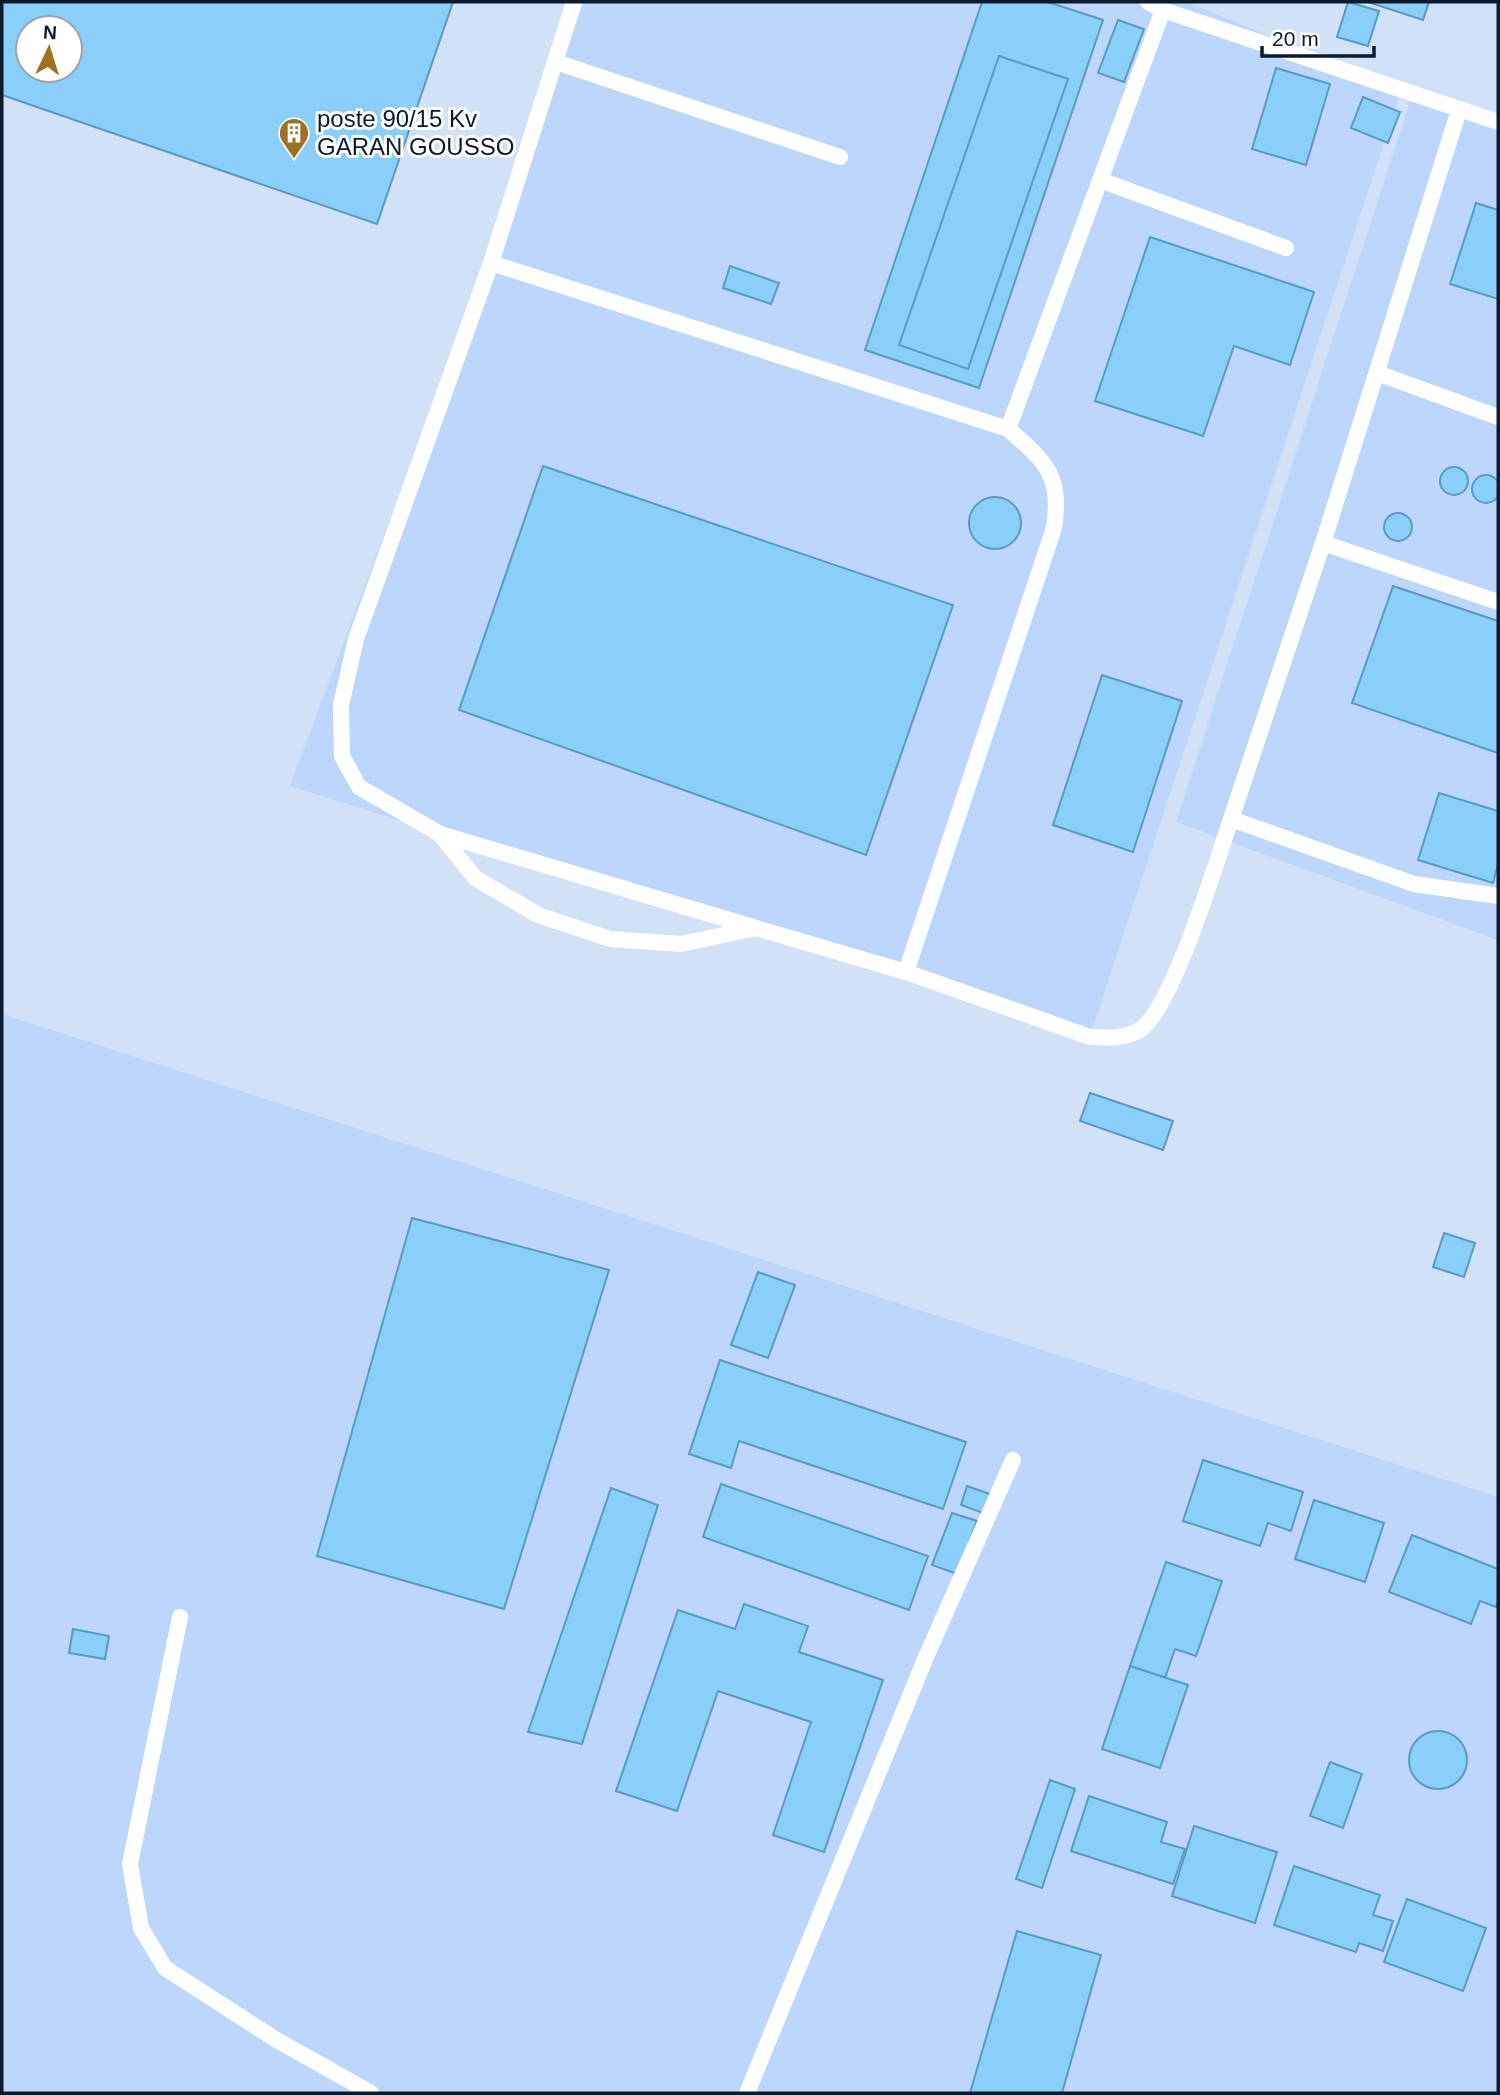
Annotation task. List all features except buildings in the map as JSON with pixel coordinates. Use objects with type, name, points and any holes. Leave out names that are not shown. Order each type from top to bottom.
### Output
[{"type":"lane","points":[[574,2],[491,263],[356,639],[341,705],[342,756],[359,787],[440,834],[906,972],[1090,1037],[1117,1038],[1140,1030],[1154,1016],[1181,962],[1322,543],[1459,110]]},
{"type":"lane","points":[[1148,2],[1163,10],[1498,122]]},
{"type":"lane","points":[[1008,429],[1163,10]]},
{"type":"lane","points":[[556,62],[840,157]]},
{"type":"lane","points":[[1100,180],[1286,248]]},
{"type":"lane","points":[[491,263],[1008,429],[1036,453],[1055,480],[1058,505],[1055,528],[906,972]]},
{"type":"lane","points":[[1377,373],[1498,417]]},
{"type":"lane","points":[[1322,543],[1498,602]]},
{"type":"lane","points":[[1231,819],[1414,884],[1498,896]]},
{"type":"lane","points":[[440,834],[475,878],[538,915],[610,939],[681,944],[755,928]]},
{"type":"lane","points":[[747,2093],[926,1657],[1013,1460]]},
{"type":"lane","points":[[180,1617],[130,1864],[141,1928],[165,1968],[275,2039],[371,2093]]},
{"type":"shaded area","points":[[584,2],[1187,2],[1401,91],[1090,1037],[290,786]]},
{"type":"shaded area","points":[[1412,95],[1498,123],[1498,940],[1176,822]]},
{"type":"shaded area","points":[[2,1014],[1498,1497],[1496,2093],[2,2093]]},
{"type":"place","name":"poste 90/15 Kv GARAN GOUSSO","points":[[294,160]]}]
